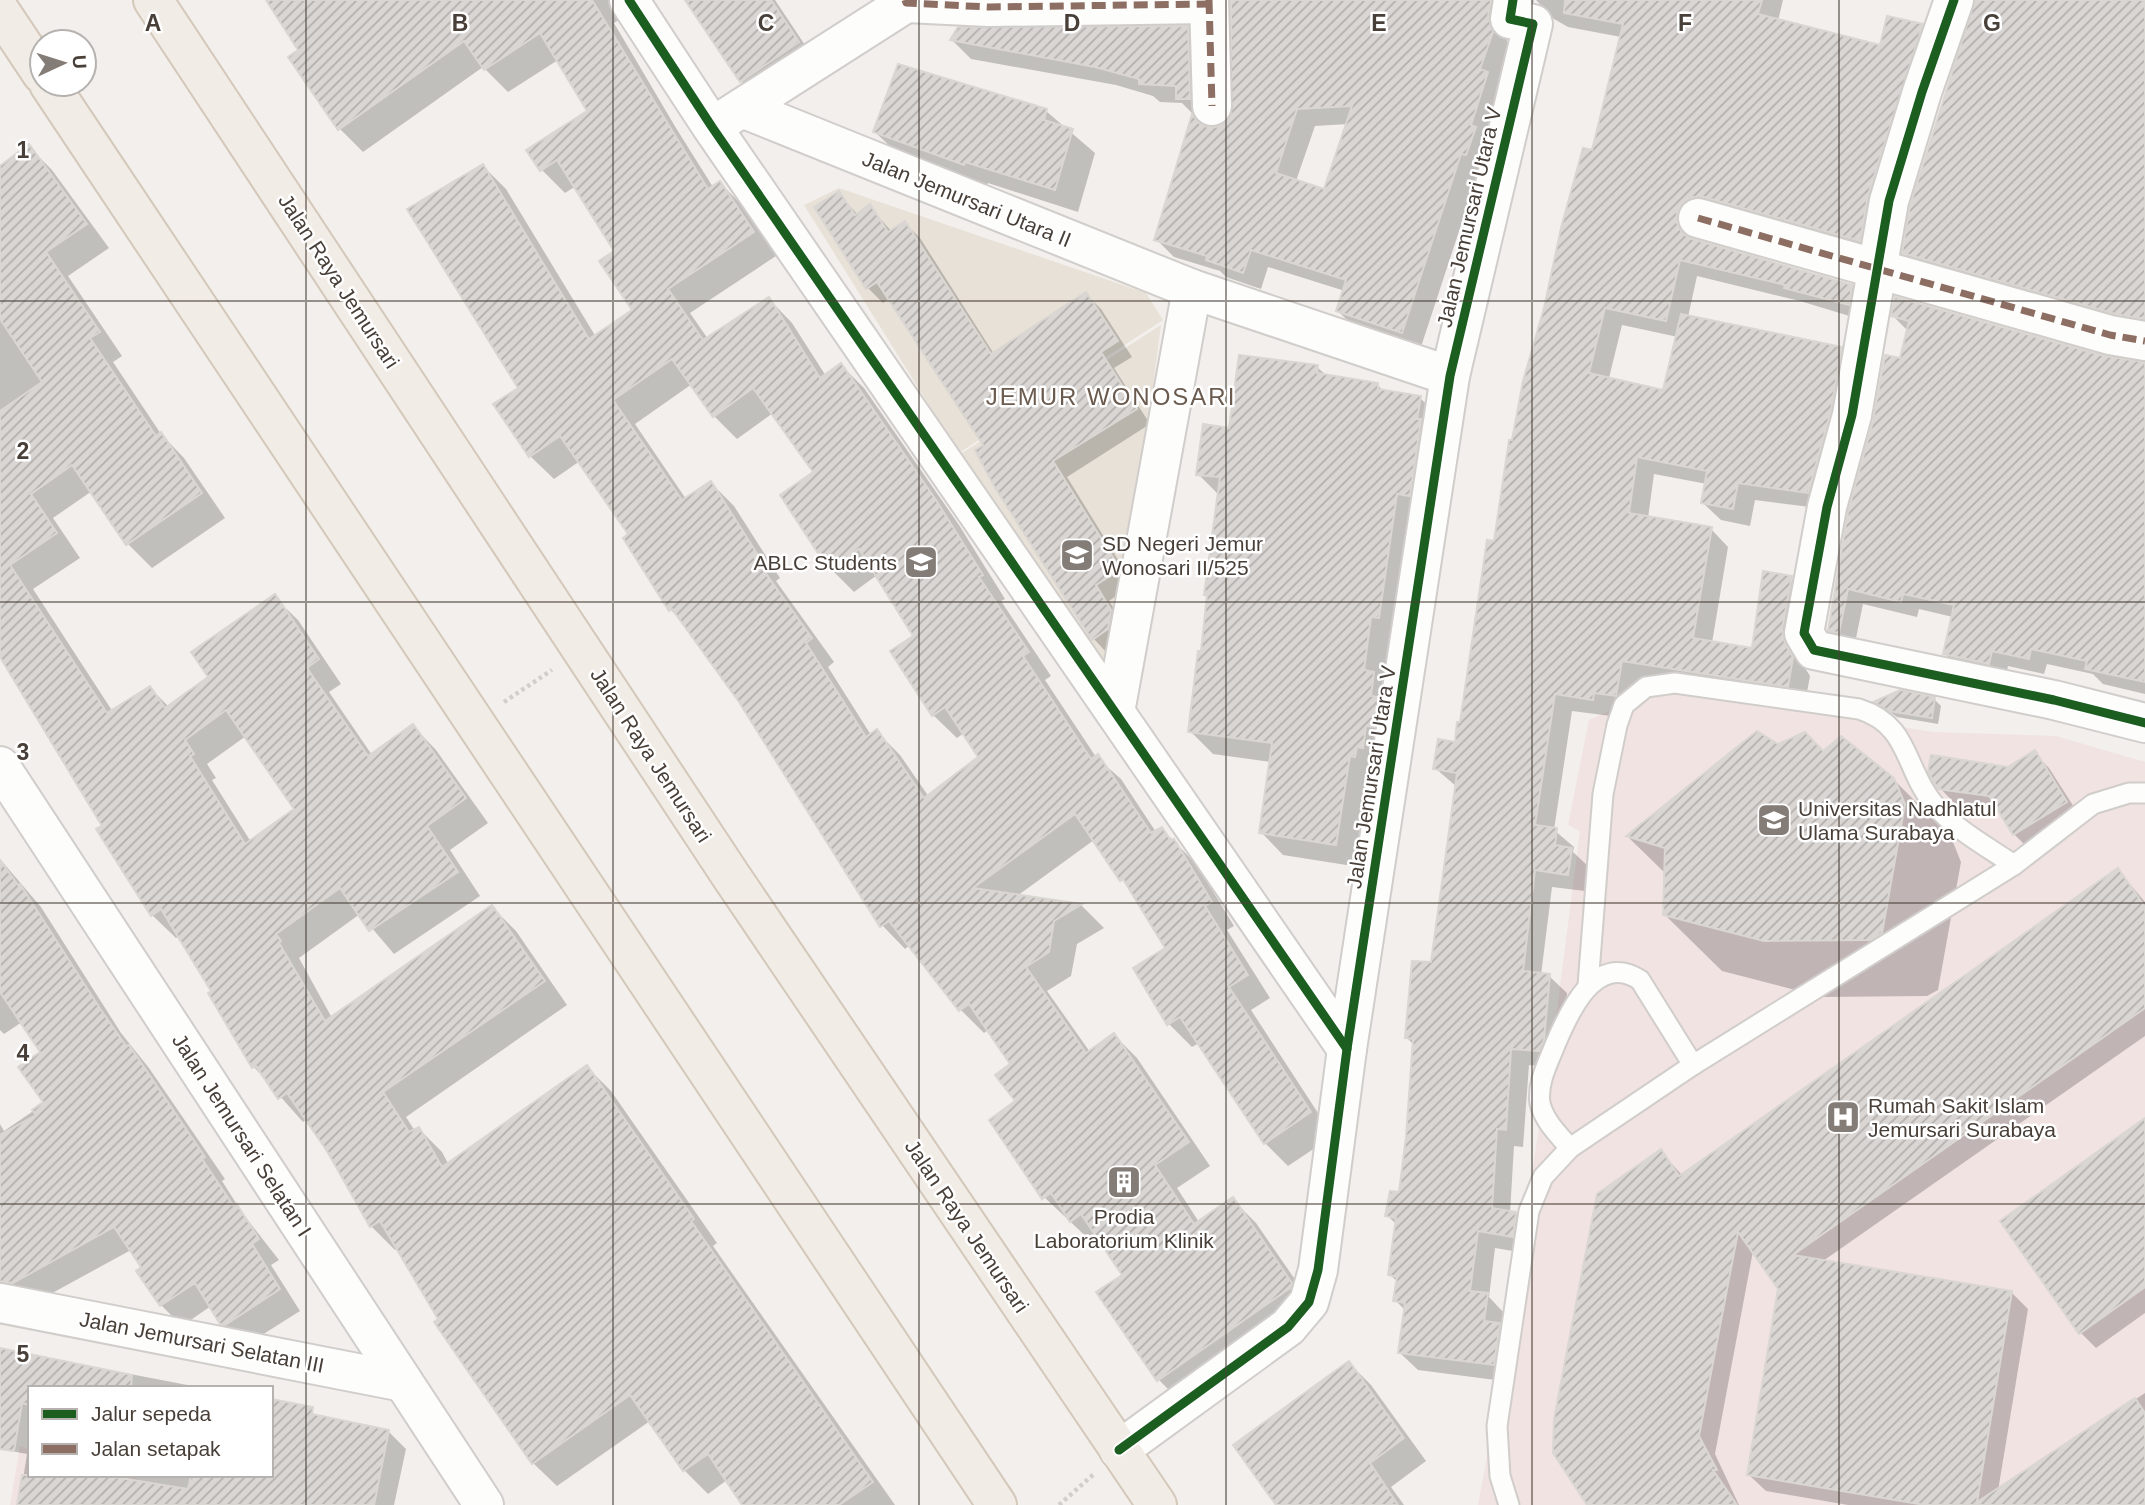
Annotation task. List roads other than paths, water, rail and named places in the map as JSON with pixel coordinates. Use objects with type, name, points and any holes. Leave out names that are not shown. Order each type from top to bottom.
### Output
[{"type":"main road","name":"Jalan Raya Jemursari","points":[[153,0],[731,876],[1110,1459],[1157,1505]]},
{"type":"main road","points":[[0,11],[28,53]]},
{"type":"main road","points":[[58,98],[996,1505]]},
{"type":"street","points":[[629,0],[727,118],[1115,712],[1347,1049]]},
{"type":"street","points":[[1954,0],[1922,92],[1889,201],[1852,415],[1827,507],[1804,633],[1814,650],[2145,723]]},
{"type":"street","points":[[727,118],[906,2],[989,7],[1209,2],[1212,106]]},
{"type":"street","name":"Jalan Jemursari Utara V","points":[[1110,1459],[1288,1327],[1309,1302],[1318,1270],[1347,1049],[1450,376],[1523,12]]},
{"type":"street","name":"Jalan Jemursari Utara II","points":[[727,118],[1192,289],[1450,376]]},
{"type":"street","points":[[1698,218],[2110,335],[2145,341]]},
{"type":"street","points":[[1115,712],[1192,289]]},
{"type":"street","name":"Jalan Jemursari Selatan I","points":[[0,766],[484,1505]]},
{"type":"street","name":"Jalan Jemursari Selatan III","points":[[0,1303],[404,1382]]},
{"type":"lane","points":[[1588,985],[1603,794],[1617,725],[1624,705],[1646,687],[1675,683],[1859,709],[1876,714],[1901,741],[1925,793],[1935,806],[1966,834],[2014,865]]},
{"type":"lane","points":[[1509,1505],[1500,1476],[1497,1426],[1529,1211],[1543,1177],[1570,1147],[1693,1065],[2014,865],[2093,804],[2129,793],[2145,793]]},
{"type":"lane","points":[[1570,1147],[1545,1117],[1541,1086],[1571,1006],[1588,985],[1618,973],[1640,980],[1693,1065]]},
{"type":"place","name":"SD Negeri Jemur Wonosari II/525","points":[[1077,555]]},
{"type":"place","name":"ABLC Students","points":[[921,562]]},
{"type":"place","name":"Universitas Nadhlatul Ulama Surabaya","points":[[1774,820]]},
{"type":"place","name":"Rumah Sakit Islam Jemursari Surabaya","points":[[1843,1117]]},
{"type":"place","name":"Prodia Laboratorium Klinik","points":[[1124,1182]]},
{"type":"district","name":"JEMUR WONOSARI","points":[[1111,396]]}]
